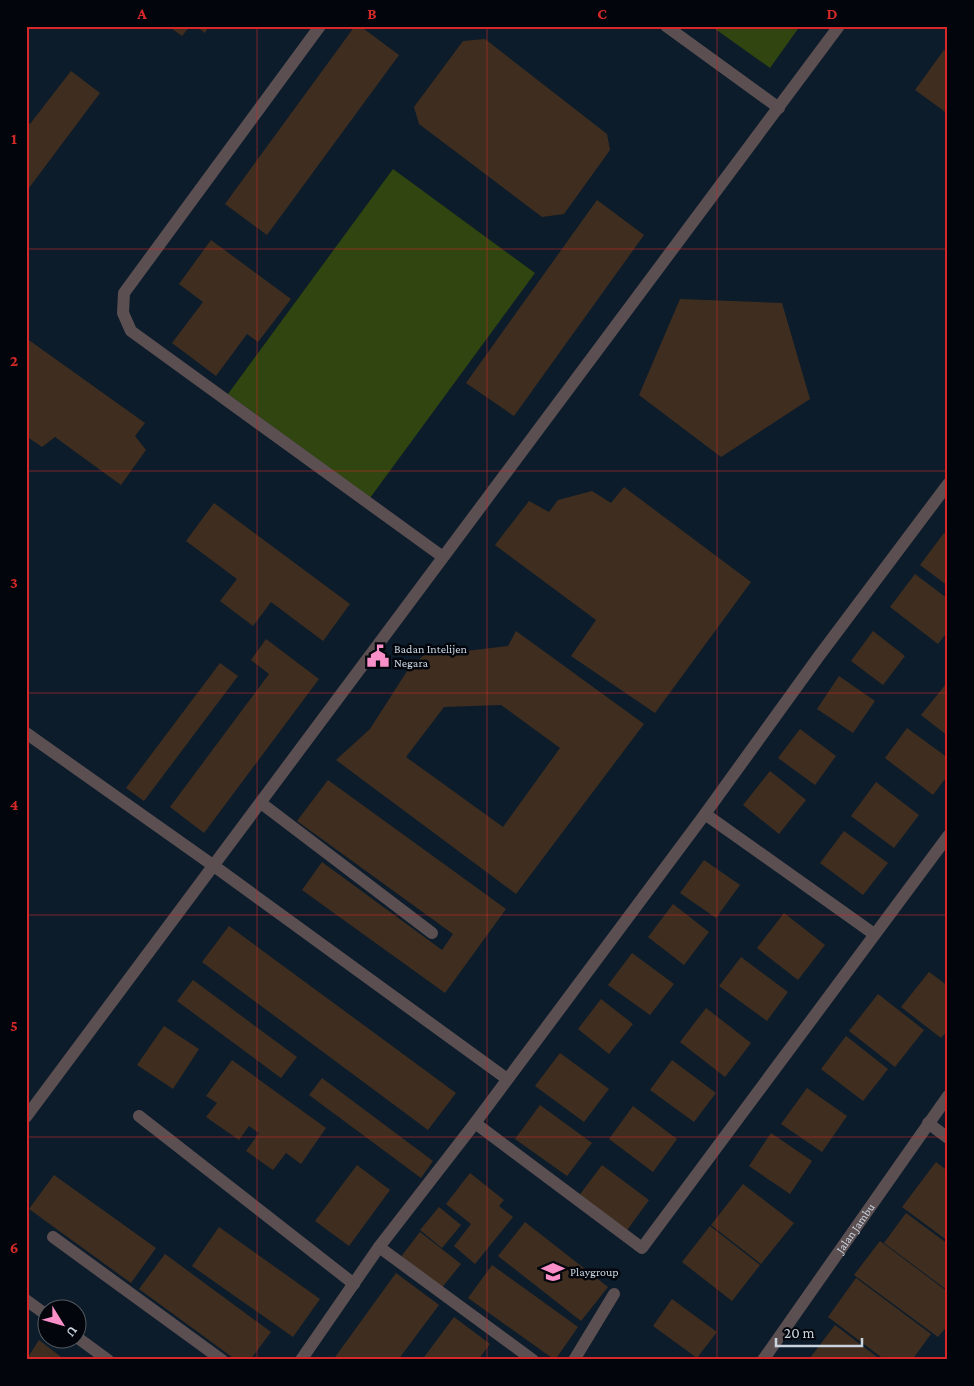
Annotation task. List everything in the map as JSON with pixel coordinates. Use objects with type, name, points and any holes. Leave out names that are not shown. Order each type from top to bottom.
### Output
[{"type":"street","points":[[320,26],[124,293],[123,313],[131,330],[443,557]]},
{"type":"street","points":[[666,26],[779,108]]},
{"type":"street","points":[[26,1118],[839,26]]},
{"type":"street","points":[[301,1360],[380,1247],[475,1123],[705,814],[819,656],[946,489]]},
{"type":"street","points":[[26,733],[214,866],[507,1079]]},
{"type":"street","points":[[261,803],[432,933]]},
{"type":"street","points":[[705,814],[874,934]]},
{"type":"street","points":[[475,1123],[642,1248],[948,836]]},
{"type":"street","name":"Jalan Jambu","points":[[763,1360],[948,1096]]},
{"type":"street","points":[[139,1116],[354,1284]]},
{"type":"street","points":[[928,1123],[948,1138]]},
{"type":"street","points":[[52,1237],[222,1360]]},
{"type":"street","points":[[380,1247],[533,1360]]},
{"type":"street","points":[[574,1360],[614,1294]]},
{"type":"street","points":[[88,1345],[108,1360]]},
{"type":"green space","points":[[711,26],[800,26],[770,68]]},
{"type":"green space","points":[[393,169],[535,273],[370,498],[228,394]]},
{"type":"building","points":[[168,26],[190,26],[182,36]]},
{"type":"building","points":[[196,26],[209,26],[205,33]]},
{"type":"building","points":[[355,26],[360,26],[399,55],[267,235],[225,204]]},
{"type":"building","points":[[485,39],[607,134],[610,150],[564,214],[542,217],[419,124],[414,107],[463,41]]},
{"type":"building","points":[[944,50],[948,53],[948,114],[915,90]]},
{"type":"building","points":[[71,71],[100,93],[26,192],[26,121],[30,124]]},
{"type":"building","points":[[597,200],[644,235],[514,416],[466,383]]},
{"type":"building","points":[[211,240],[291,299],[258,342],[247,334],[216,376],[172,343],[203,302],[179,284]]},
{"type":"building","points":[[680,299],[782,303],[810,399],[721,457],[639,395]]},
{"type":"building","points":[[26,338],[145,423],[135,436],[146,450],[121,485],[55,437],[42,447],[26,436]]},
{"type":"building","points":[[624,487],[751,582],[655,713],[571,656],[596,620],[495,545],[529,501],[549,512],[558,500],[592,491],[611,503]]},
{"type":"building","points":[[214,503],[350,604],[323,641],[271,602],[253,626],[220,601],[237,579],[186,541]]},
{"type":"building","points":[[944,533],[948,536],[948,586],[920,565]]},
{"type":"building","points":[[915,574],[948,599],[948,631],[938,644],[890,607]]},
{"type":"building","points":[[516,631],[644,724],[516,894],[336,760],[370,729],[409,668],[432,648],[449,653],[508,646]],"holes":[[[501,705],[560,748],[503,827],[406,757],[444,707]]]},
{"type":"building","points":[[873,631],[905,656],[883,685],[851,661]]},
{"type":"building","points":[[266,639],[319,679],[204,833],[170,807],[269,674],[251,660]]},
{"type":"building","points":[[220,663],[238,676],[144,801],[126,788]]},
{"type":"building","points":[[839,676],[875,701],[853,733],[817,709]]},
{"type":"building","points":[[946,684],[948,686],[948,736],[921,715]]},
{"type":"building","points":[[907,728],[948,758],[948,775],[933,795],[885,758]]},
{"type":"building","points":[[800,729],[836,756],[815,785],[778,758]]},
{"type":"building","points":[[770,771],[806,800],[779,834],[743,805]]},
{"type":"building","points":[[328,780],[506,909],[445,993],[302,890],[322,862],[442,950],[453,934],[297,821]]},
{"type":"building","points":[[876,782],[919,815],[894,848],[851,816]]},
{"type":"building","points":[[844,831],[888,863],[863,895],[820,863]]},
{"type":"building","points":[[704,860],[740,885],[716,918],[680,893]]},
{"type":"building","points":[[673,904],[709,932],[684,965],[648,937]]},
{"type":"building","points":[[784,913],[825,945],[798,980],[757,948]]},
{"type":"building","points":[[229,926],[456,1093],[428,1130],[202,962]]},
{"type":"building","points":[[632,953],[674,984],[650,1015],[608,985]]},
{"type":"building","points":[[741,957],[788,992],[767,1021],[719,986]]},
{"type":"building","points":[[929,972],[948,986],[948,1030],[941,1038],[901,1007]]},
{"type":"building","points":[[193,980],[297,1057],[281,1078],[177,1001]]},
{"type":"building","points":[[878,994],[924,1030],[895,1067],[849,1031]]},
{"type":"building","points":[[601,999],[633,1024],[609,1054],[578,1029]]},
{"type":"building","points":[[706,1008],[751,1043],[725,1077],[680,1042]]},
{"type":"building","points":[[164,1026],[199,1049],[173,1089],[137,1065]]},
{"type":"building","points":[[846,1036],[888,1069],[863,1101],[821,1069]]},
{"type":"building","points":[[560,1053],[609,1089],[584,1122],[535,1086]]},
{"type":"building","points":[[232,1060],[326,1128],[301,1164],[286,1153],[273,1170],[246,1151],[259,1133],[249,1126],[239,1140],[206,1117],[217,1103],[206,1096]]},
{"type":"building","points":[[672,1060],[716,1093],[694,1122],[650,1090]]},
{"type":"building","points":[[322,1078],[433,1161],[421,1178],[309,1095]]},
{"type":"building","points":[[807,1088],[847,1116],[822,1152],[781,1124]]},
{"type":"building","points":[[540,1105],[592,1143],[567,1176],[515,1139]]},
{"type":"building","points":[[633,1106],[677,1139],[653,1172],[609,1139]]},
{"type":"building","points":[[771,1133],[812,1161],[790,1194],[749,1166]]},
{"type":"building","points":[[936,1162],[948,1171],[948,1241],[902,1207]]},
{"type":"building","points":[[357,1165],[390,1190],[349,1246],[315,1221]]},
{"type":"building","points":[[602,1165],[649,1200],[625,1233],[578,1197]]},
{"type":"building","points":[[470,1173],[504,1200],[499,1206],[513,1217],[475,1264],[454,1246],[471,1224],[446,1204]]},
{"type":"building","points":[[54,1175],[156,1248],[131,1283],[29,1209]]},
{"type":"building","points":[[743,1184],[794,1223],[761,1264],[711,1225]]},
{"type":"building","points":[[439,1207],[461,1225],[442,1248],[420,1230]]},
{"type":"building","points":[[906,1213],[948,1244],[947,1290],[884,1243]]},
{"type":"building","name":"Playgroup","points":[[525,1222],[608,1287],[581,1321],[498,1256]]},
{"type":"building","points":[[710,1226],[760,1265],[732,1301],[682,1262]]},
{"type":"building","points":[[219,1227],[320,1299],[293,1337],[192,1266]]},
{"type":"building","points":[[420,1232],[461,1264],[440,1290],[400,1258]]},
{"type":"building","points":[[880,1241],[948,1292],[948,1325],[938,1337],[854,1275]]},
{"type":"building","points":[[165,1254],[271,1332],[250,1360],[236,1360],[139,1289]]},
{"type":"building","points":[[492,1265],[578,1327],[555,1360],[468,1298]]},
{"type":"building","points":[[396,1273],[439,1305],[398,1360],[333,1360]]},
{"type":"building","points":[[856,1278],[931,1334],[912,1360],[885,1360],[828,1317]]},
{"type":"building","points":[[672,1299],[717,1332],[697,1358],[653,1326]]},
{"type":"building","points":[[454,1317],[490,1344],[478,1360],[422,1360]]},
{"type":"building","points":[[835,1325],[881,1360],[813,1360],[810,1358]]},
{"type":"building","points":[[38,1342],[38,1348],[49,1348],[65,1360],[26,1360]]},
{"type":"place","name":"Badan Intelijen Negara","points":[[378,656]]},
{"type":"place","name":"Playgroup","points":[[553,1272]]}]
